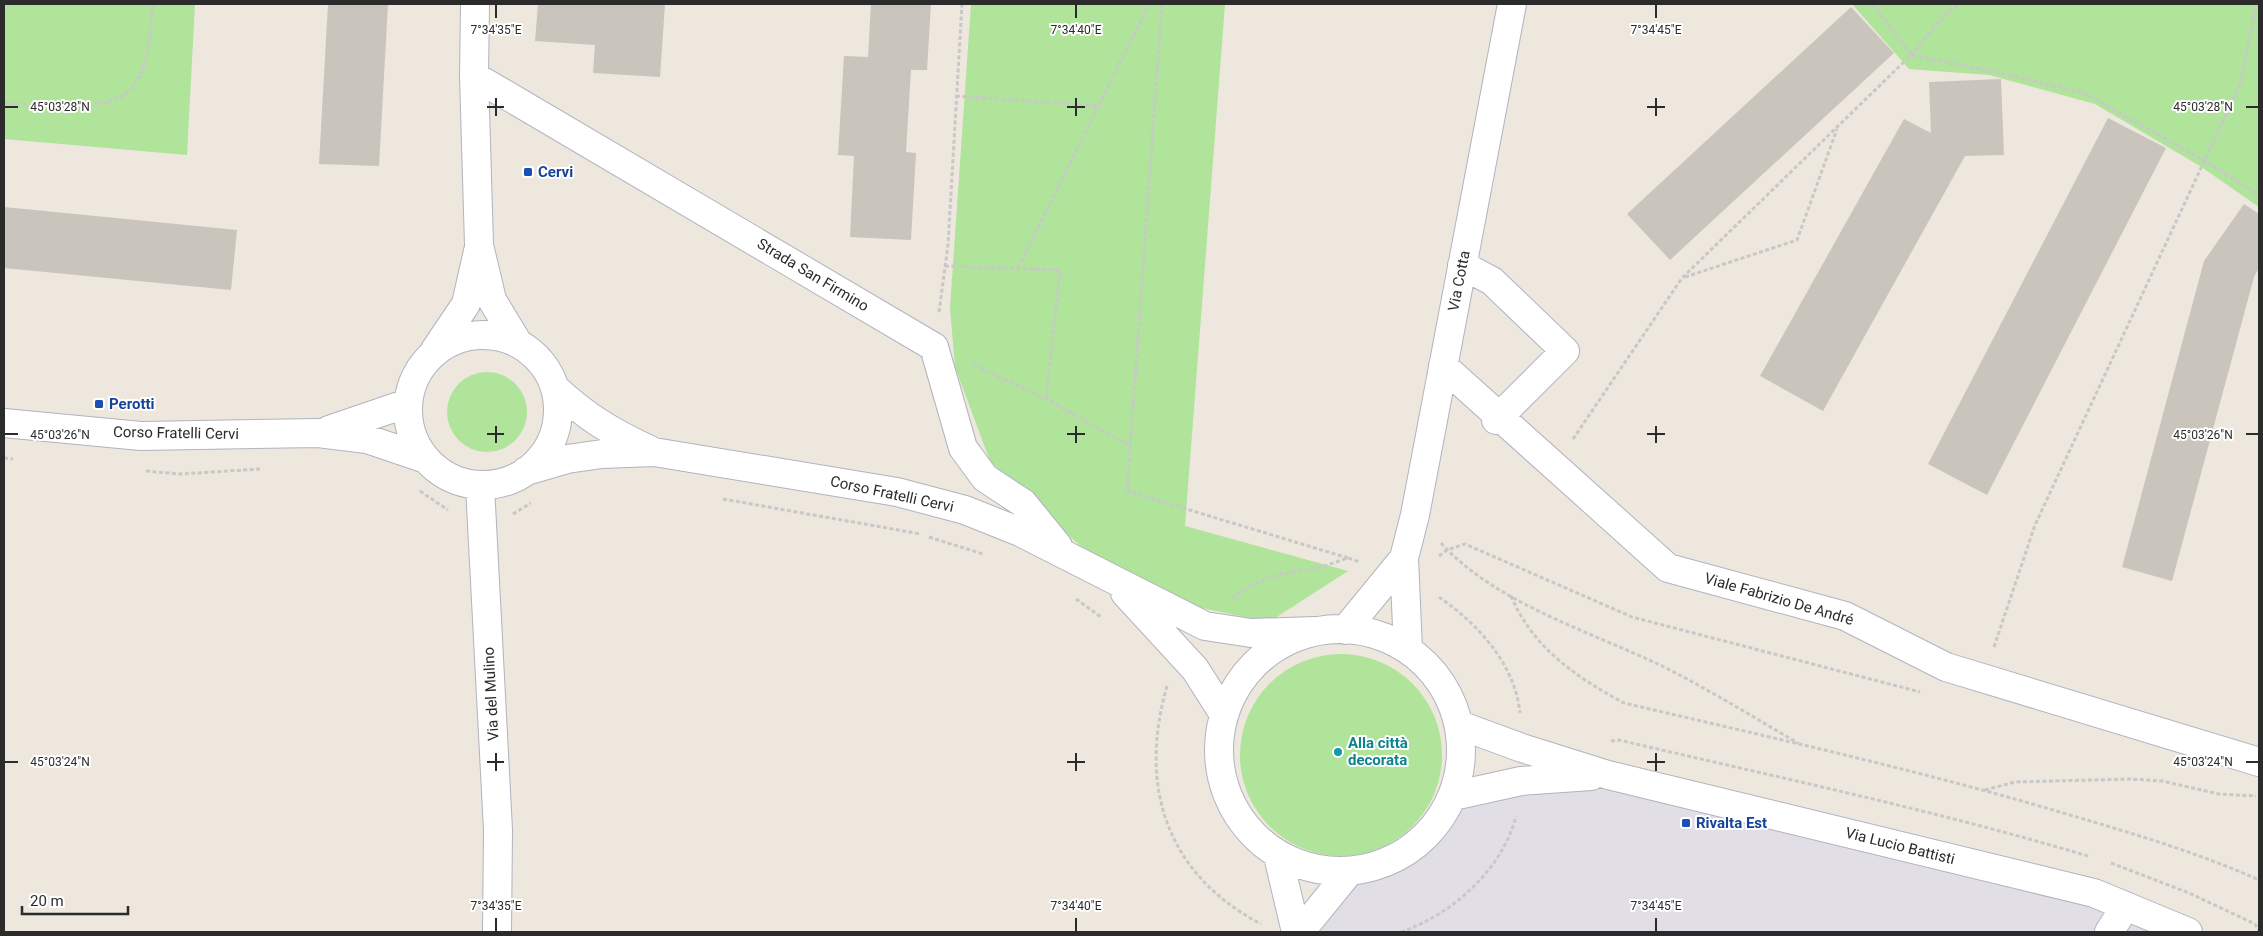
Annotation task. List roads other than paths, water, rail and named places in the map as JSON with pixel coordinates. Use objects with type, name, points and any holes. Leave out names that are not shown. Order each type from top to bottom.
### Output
[{"type":"street","points":[[475,4],[474,76],[480,245],[492,300],[518,343]]},
{"type":"street","name":"Via Cotta","points":[[1408,650],[1400,571],[1415,515],[1512,4]]},
{"type":"street","name":"Strada San Firmino","points":[[474,76],[934,347],[963,448],[985,478],[1022,503],[1064,553]]},
{"type":"street","points":[[433,353],[451,342],[470,336],[493,336],[518,343],[534,354],[546,369],[556,389],[559,413],[553,438],[540,459],[526,471],[505,482],[480,486],[449,476],[426,459],[413,437],[408,403],[415,376],[466,304],[480,245]]},
{"type":"street","points":[[1462,266],[1492,281],[1565,351],[1498,418]]},
{"type":"street","name":"Viale Fabrizio De André","points":[[1443,366],[1498,418],[1555,466],[1668,568],[1846,616],[1946,667],[2259,762]]},
{"type":"street","name":"Corso Fratelli Cervi","points":[[556,389],[581,413],[611,432],[654,452]]},
{"type":"street","name":"Corso Fratelli Cervi","points":[[318,433],[369,418],[408,403]]},
{"type":"street","name":"Corso Fratelli Cervi","points":[[4,423],[141,436],[318,433],[367,439],[426,459]]},
{"type":"street","name":"Corso Fratelli Cervi","points":[[526,471],[567,459],[602,454],[654,452],[897,492],[965,510],[1064,553],[1115,582],[1205,626],[1251,633],[1315,632]]},
{"type":"street","name":"Via del Mulino","points":[[480,486],[498,830],[497,932]]},
{"type":"street","name":"Via Cotta","points":[[1345,630],[1400,571]]},
{"type":"street","name":"Corso Fratelli Cervi","points":[[1115,582],[1195,669],[1224,713]]},
{"type":"street","points":[[1345,630],[1379,634],[1408,650],[1433,670],[1454,700],[1462,726],[1461,758],[1453,796],[1434,828],[1408,852],[1379,866],[1349,872],[1318,871],[1278,856],[1242,825],[1224,791],[1217,752],[1224,713],[1239,681],[1263,656],[1289,640],[1315,632],[1345,630]]},
{"type":"street","name":"Via Lucio Battisti","points":[[1462,726],[1522,748],[1608,775],[2094,893],[2188,932]]},
{"type":"street","name":"Via Lucio Battisti","points":[[1453,796],[1521,781],[1608,775]]},
{"type":"street","points":[[1278,856],[1298,932]]},
{"type":"street","points":[[1298,932],[1349,872]]},
{"type":"street","points":[[2110,932],[2126,906]]},
{"type":"place","name":"Cervi","points":[[528,172]]},
{"type":"place","name":"Perotti","points":[[99,404]]},
{"type":"place","name":"Alla città decorata","points":[[1338,752]]},
{"type":"place","name":"Rivalta Est","points":[[1686,823]]}]
